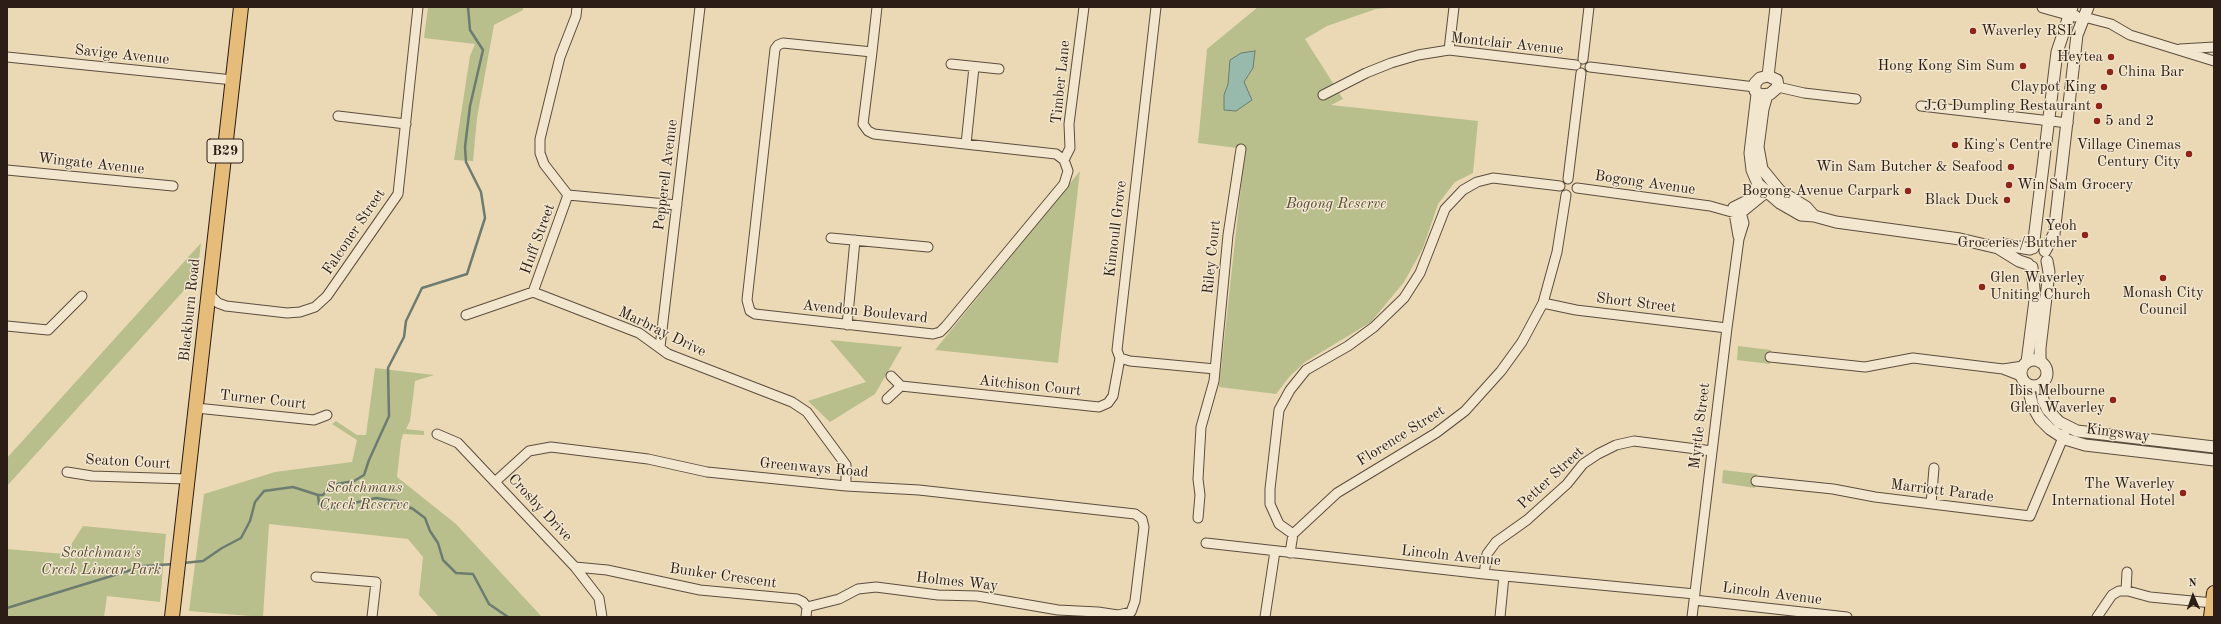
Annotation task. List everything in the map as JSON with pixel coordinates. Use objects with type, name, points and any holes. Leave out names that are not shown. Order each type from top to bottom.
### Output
[{"type":"main road","name":"Blackburn Road","points":[[172,617],[242,7]]},
{"type":"street","name":"Falconer Street","points":[[209,294],[218,303],[226,306],[287,314],[300,312],[315,307],[326,296],[398,194],[418,7]]},
{"type":"street","points":[[577,7],[576,16],[560,57],[540,139],[540,153],[544,164],[568,195],[677,205]]},
{"type":"street","name":"Pepperell Avenue","points":[[660,347],[700,7]]},
{"type":"street","points":[[877,7],[863,124],[868,131],[874,134],[1056,154],[1064,160]]},
{"type":"street","name":"Timber Lane","points":[[1064,160],[1070,148],[1069,124],[1084,7]]},
{"type":"street","name":"Kinnoull Grove","points":[[1120,358],[1117,350],[1118,340],[1156,7]]},
{"type":"street","points":[[1449,50],[1454,7]]},
{"type":"street","points":[[1568,179],[1580,66],[1589,7]]},
{"type":"street","points":[[1768,76],[1776,7]]},
{"type":"street","points":[[2042,7],[2086,12],[2130,35],[2214,61]]},
{"type":"street","points":[[2030,266],[2026,258],[2031,249],[2059,44],[2071,11]]},
{"type":"street","points":[[1760,92],[1750,153],[1752,170],[1758,184],[1766,193],[1801,215],[1814,216],[1836,222],[1951,237],[1998,248],[2019,261],[2039,268],[2046,256],[2054,230],[2076,46],[2086,12]]},
{"type":"street","name":"Avendon Boulevard","points":[[872,52],[783,43],[778,45],[775,50],[747,300],[750,312],[754,314],[847,325],[934,334],[940,332],[1064,184],[1068,171],[1064,160]]},
{"type":"street","points":[[2059,44],[2076,46]]},
{"type":"street","points":[[2179,49],[2214,47]]},
{"type":"street","name":"Montclair Avenue","points":[[1323,95],[1391,63],[1418,55],[1449,50],[1580,66]]},
{"type":"street","name":"Savige Avenue","points":[[7,57],[233,80]]},
{"type":"street","points":[[1580,66],[1587,60],[1590,67],[1760,92],[1778,86],[1804,93],[1856,99]]},
{"type":"street","points":[[951,64],[999,70]]},
{"type":"street","points":[[966,144],[974,67]]},
{"type":"street","points":[[1778,86],[1775,79],[1768,76],[1758,80],[1763,110],[1758,156],[1765,175],[1780,191],[1806,207],[1814,216]]},
{"type":"street","points":[[1921,106],[2068,122]]},
{"type":"street","points":[[338,116],[406,124]]},
{"type":"street","name":"Riley Court","points":[[1198,518],[1201,427],[1206,403],[1211,394],[1215,369],[1228,235],[1241,149]]},
{"type":"street","name":"Wingate Avenue","points":[[7,170],[173,186]]},
{"type":"street","points":[[1290,552],[1293,534],[1279,524],[1270,504],[1270,488],[1280,410],[1290,390],[1306,370],[1348,346],[1374,327],[1404,298],[1420,273],[1446,209],[1463,190],[1477,182],[1493,178],[1560,186]]},
{"type":"street","points":[[1568,179],[1576,183],[1577,188],[1574,193],[1566,195],[1561,192],[1560,186],[1563,180],[1568,179]]},
{"type":"street","points":[[1737,209],[1747,200],[1758,184]]},
{"type":"street","name":"Bogong Avenue","points":[[1577,188],[1737,209]]},
{"type":"street","points":[[1737,209],[1766,193]]},
{"type":"street","name":"Huff Street","points":[[533,292],[568,195]]},
{"type":"street","name":"Florence Street","points":[[1293,534],[1336,493],[1436,433],[1465,412],[1501,371],[1522,342],[1542,303],[1557,252],[1566,195]]},
{"type":"street","name":"Myrtle Street","points":[[1692,617],[1739,239],[1737,209]]},
{"type":"street","points":[[831,238],[928,247]]},
{"type":"street","points":[[847,325],[855,240]]},
{"type":"street","points":[[1770,357],[1865,367],[1913,358],[2025,372],[2034,386],[2041,384],[2046,379],[2047,371],[2040,362],[2040,348],[2049,272],[2046,256],[2042,248],[2031,249],[2007,245],[1998,248]]},
{"type":"street","name":"Kingsway","points":[[2030,266],[2035,300],[2025,372],[2038,416],[2050,429],[2063,438],[2085,445],[2214,460]]},
{"type":"street","points":[[466,315],[533,292]]},
{"type":"street","name":"Marbray Drive","points":[[533,292],[639,333],[668,354],[792,402],[807,412],[846,465],[846,486]]},
{"type":"street","points":[[7,326],[48,330],[82,296]]},
{"type":"street","name":"Short Street","points":[[1542,303],[1576,310],[1727,328]]},
{"type":"street","points":[[1120,358],[1130,361],[1215,369]]},
{"type":"street","name":"Aitchison Court","points":[[901,386],[1099,407],[1108,403],[1113,396],[1120,358]]},
{"type":"street","points":[[2025,372],[2032,360],[2040,362]]},
{"type":"street","points":[[887,399],[901,386],[891,376]]},
{"type":"street","name":"Kingsway","points":[[2041,384],[2044,405],[2055,418],[2068,427],[2085,433],[2214,447]]},
{"type":"street","name":"Turner Court","points":[[196,408],[314,420],[327,415]]},
{"type":"street","name":"Marriott Parade","points":[[1756,481],[1833,489],[1875,497],[2030,516],[2068,427]]},
{"type":"street","name":"Crosby Drive","points":[[437,434],[458,443],[496,481],[576,567],[599,598],[602,617]]},
{"type":"street","name":"Petter Street","points":[[1484,574],[1487,554],[1496,542],[1527,520],[1567,484],[1583,464],[1598,454],[1616,445],[1634,442],[1712,452]]},
{"type":"street","name":"Greenways Road","points":[[496,481],[529,451],[551,447],[648,459],[707,472],[846,486],[918,490],[1135,514],[1142,519],[1144,527],[1135,601],[1131,612]]},
{"type":"street","points":[[1930,504],[1934,468]]},
{"type":"street","name":"Seaton Court","points":[[67,472],[92,476],[187,478]]},
{"type":"street","name":"Lincoln Avenue","points":[[1206,543],[1694,597],[1847,617]]},
{"type":"street","points":[[1265,617],[1275,551]]},
{"type":"street","name":"Bunker Crescent","points":[[576,567],[607,570],[700,590],[797,599],[803,602],[807,607]]},
{"type":"street","points":[[2126,591],[2127,572]]},
{"type":"street","points":[[1500,617],[1504,576]]},
{"type":"street","points":[[316,577],[376,582],[372,617]]},
{"type":"street","name":"Holmes Way","points":[[807,607],[831,601],[858,589],[876,587],[938,595],[977,596],[1058,610],[1098,612],[1118,615],[1131,612]]},
{"type":"street","points":[[2097,617],[2114,593],[2126,591],[2150,597],[2213,604]]},
{"type":"street","points":[[806,617],[807,607]]},
{"type":"green space","points":[[428,7],[523,7],[523,10],[494,25],[477,118],[473,161],[454,160],[470,56],[475,44],[424,38]]},
{"type":"green space","name":"Bogong Reserve","points":[[1258,7],[1400,7],[1376,9],[1327,26],[1305,39],[1343,99],[1331,105],[1478,121],[1473,173],[1455,182],[1438,204],[1423,248],[1404,282],[1371,322],[1305,362],[1290,376],[1276,394],[1219,387],[1245,149],[1198,143],[1207,49]]},
{"type":"green space","points":[[1080,171],[1058,363],[935,350]]},
{"type":"green space","points":[[201,243],[197,276],[7,486],[7,458]]},
{"type":"green space","points":[[830,340],[902,347],[875,394],[830,422],[808,401],[866,382]]},
{"type":"green space","points":[[1738,346],[1771,350],[1770,364],[1737,360]]},
{"type":"green space","name":"Scotchmans Creek Reserve","points":[[375,368],[434,375],[415,381],[410,421],[406,429],[424,431],[424,435],[403,434],[397,477],[456,524],[542,617],[439,617],[419,595],[423,557],[408,539],[269,524],[263,617],[189,611],[204,494],[275,472],[352,462],[357,440],[332,424],[336,421],[357,435],[366,435]]},
{"type":"green space","points":[[1723,470],[1757,474],[1755,488],[1722,483]]},
{"type":"green space","name":"Scotchman's Creek Linear Park","points":[[83,526],[166,534],[160,602],[107,596],[104,617],[7,617],[7,549],[65,554]]},
{"type":"shaded area","points":[[1255,51],[1253,68],[1244,82],[1252,100],[1236,111],[1224,110],[1224,95],[1228,84],[1230,60],[1241,53]]},
{"type":"waterway","points":[[183,563],[203,561],[222,548],[241,538],[250,521],[255,502],[264,491],[293,487],[318,495],[323,495],[331,485],[354,481],[364,475],[369,460],[389,416],[388,368],[404,337],[406,321],[422,288],[467,274],[485,218],[481,192],[466,162],[465,147],[470,106],[483,50],[470,30],[468,7]]},
{"type":"waterway","points":[[318,495],[319,504],[328,509],[376,498],[396,501],[413,509],[425,518],[430,531],[438,543],[443,560],[456,573],[473,574],[489,604],[508,617]]},
{"type":"waterway","points":[[7,608],[144,566],[174,564]]},
{"type":"place","name":"Waverley RSL","points":[[1973,31]]},
{"type":"place","name":"Heytea","points":[[2111,57]]},
{"type":"place","name":"Hong Kong Sim Sum","points":[[2023,66]]},
{"type":"place","name":"China Bar","points":[[2110,72]]},
{"type":"place","name":"Claypot King","points":[[2104,87]]},
{"type":"place","name":"J.G Dumpling Restaurant","points":[[2099,106]]},
{"type":"place","name":"5 and 2","points":[[2097,121]]},
{"type":"place","name":"King's Centre","points":[[1955,145]]},
{"type":"place","name":"Village Cinemas Century City","points":[[2189,154]]},
{"type":"place","name":"Win Sam Butcher & Seafood","points":[[2011,167]]},
{"type":"place","name":"Win Sam Grocery","points":[[2009,185]]},
{"type":"place","name":"Bogong Avenue Carpark","points":[[1908,191]]},
{"type":"place","name":"Black Duck","points":[[2007,200]]},
{"type":"place","name":"Yeoh Groceries/Butcher","points":[[2085,235]]},
{"type":"place","name":"Monash City Council","points":[[2163,278]]},
{"type":"place","name":"Glen Waverley Uniting Church","points":[[1982,287]]},
{"type":"place","name":"Ibis Melbourne Glen Waverley","points":[[2113,400]]},
{"type":"place","name":"The Waverley International Hotel","points":[[2183,493]]}]
